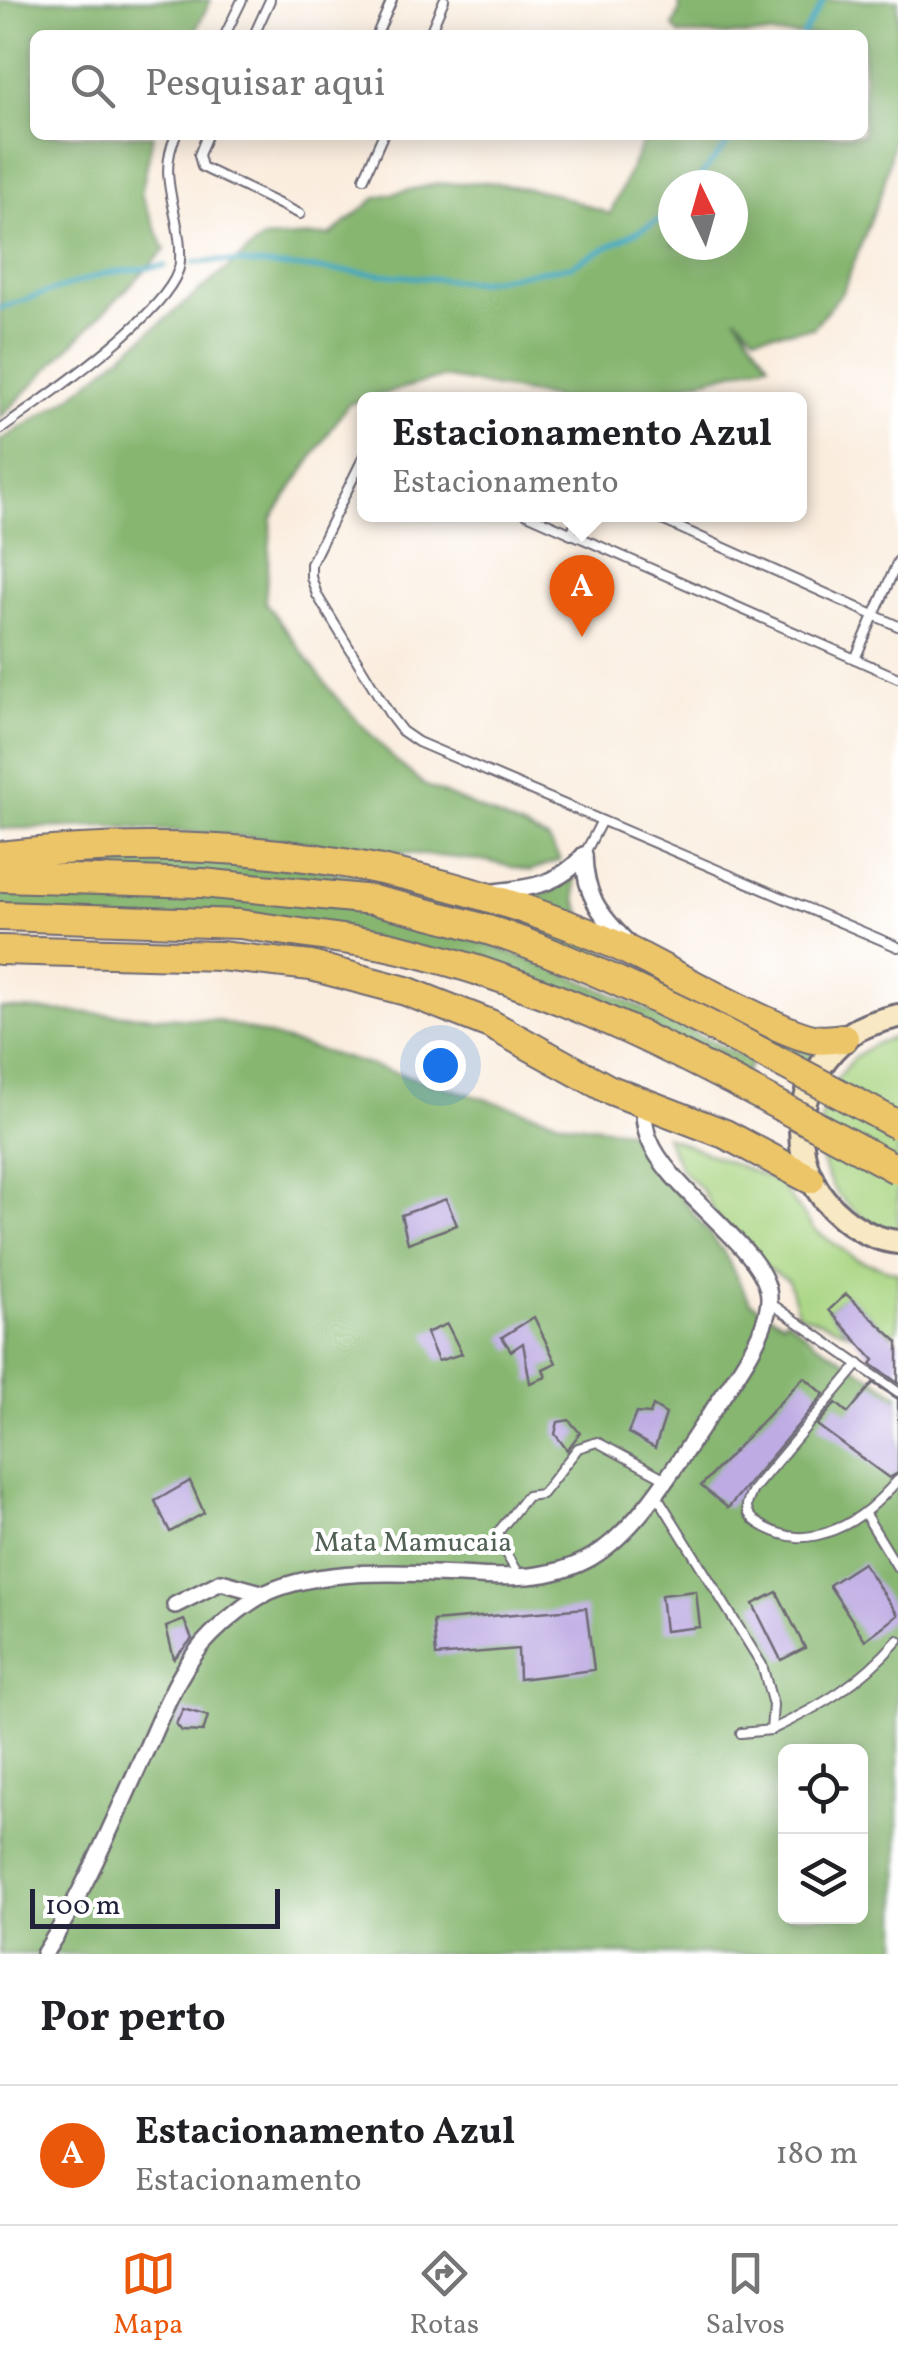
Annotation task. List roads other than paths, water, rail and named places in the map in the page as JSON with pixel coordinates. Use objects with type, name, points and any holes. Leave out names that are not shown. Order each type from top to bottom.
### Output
[{"type":"highway","points":[[0,856],[96,846],[208,847],[297,854],[380,867],[538,914],[643,958],[789,1031],[815,1040],[844,1038]]},
{"type":"highway","points":[[0,877],[202,882],[373,900],[503,935],[602,974],[761,1052],[898,1126]]},
{"type":"highway","points":[[0,916],[239,924],[383,946],[475,967],[552,995],[641,1035],[898,1170]]},
{"type":"highway","points":[[0,950],[220,956],[311,966],[406,990],[490,1024],[608,1088],[725,1134],[810,1178]]},
{"type":"main road","points":[[898,1016],[872,1022],[844,1038],[818,1067],[802,1102],[800,1141],[810,1178],[829,1207],[856,1228],[898,1242]]},
{"type":"street","points":[[478,895],[540,886],[566,874],[584,855]]},
{"type":"street","points":[[584,855],[591,900],[609,925],[643,958]]},
{"type":"street","points":[[44,1954],[86,1879],[178,1682],[210,1635],[264,1594],[309,1580],[405,1572],[520,1578],[556,1572],[594,1557],[630,1524],[666,1480],[740,1369],[763,1325],[769,1302],[768,1288],[756,1262],[689,1196],[656,1155],[648,1138],[643,1102]]},
{"type":"street","points":[[176,1605],[221,1582],[264,1594]]},
{"type":"lane","points":[[227,30],[242,0]]},
{"type":"lane","points":[[256,30],[270,0]]},
{"type":"lane","points":[[379,30],[392,0]]},
{"type":"lane","points":[[430,30],[444,0]]},
{"type":"lane","points":[[0,430],[118,340],[161,299],[178,271],[178,233],[167,183],[174,140]]},
{"type":"lane","points":[[205,140],[199,155],[202,167],[300,214]]},
{"type":"lane","points":[[364,178],[381,140]]},
{"type":"lane","points":[[357,470],[311,564],[311,577],[317,595],[402,731],[418,742],[600,822],[898,948]]},
{"type":"lane","points":[[543,522],[898,678]]},
{"type":"lane","points":[[571,535],[575,522]]},
{"type":"lane","points":[[667,522],[898,626]]},
{"type":"lane","points":[[855,659],[898,561]]},
{"type":"lane","points":[[584,855],[600,822]]},
{"type":"lane","points":[[769,1302],[898,1392]]},
{"type":"lane","points":[[859,1364],[753,1490],[747,1504],[754,1520],[794,1537],[834,1530],[865,1514],[898,1480]]},
{"type":"lane","points":[[520,1578],[499,1542],[499,1531],[527,1496],[542,1494],[578,1448],[597,1442],[666,1480]]},
{"type":"lane","points":[[656,1494],[762,1665],[774,1705],[770,1730]]},
{"type":"lane","points":[[865,1514],[898,1568]]},
{"type":"lane","points":[[742,1733],[770,1730],[824,1705],[871,1671],[898,1640]]},
{"type":"waterway","points":[[806,30],[824,0]]},
{"type":"waterway","points":[[706,170],[731,140]]},
{"type":"waterway","points":[[193,263],[218,261],[475,282],[571,266],[658,221]]},
{"type":"waterway","points":[[0,308],[106,273],[165,266]]},
{"type":"place","name":"Estacionamento Azul","points":[[582,637]]},
{"type":"park label","name":"Mata Mamucaia","points":[[413,1541]]}]
